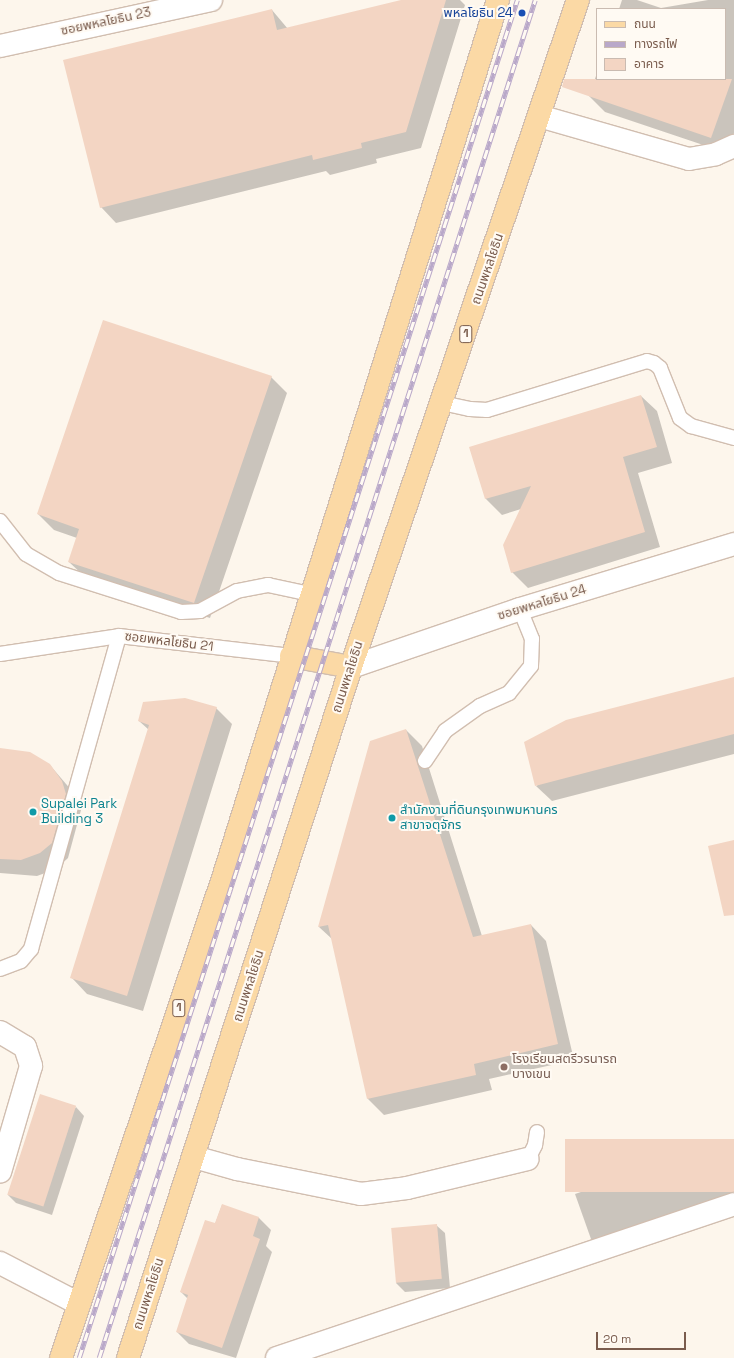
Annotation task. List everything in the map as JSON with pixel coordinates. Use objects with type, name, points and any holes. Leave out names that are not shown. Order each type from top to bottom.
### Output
[{"type":"main road","points":[[351,667],[291,656],[498,0]]},
{"type":"main road","name":"ถนนพหลโยธิน","points":[[128,1358],[351,667],[578,0]]},
{"type":"main road","name":"1","points":[[61,1358],[224,875],[291,656]]},
{"type":"street","name":"ซอยพหลโยธิน 23","points":[[0,46],[85,25],[212,0]]},
{"type":"street","points":[[539,116],[690,160],[716,154],[734,146]]},
{"type":"street","name":"ซอยพหลโยธิน 24","points":[[351,667],[520,609],[734,544]]},
{"type":"street","points":[[0,1032],[25,1047],[31,1066],[0,1172]]},
{"type":"street","points":[[194,1157],[237,1168],[361,1194],[407,1188],[528,1159]]},
{"type":"street","points":[[278,1358],[734,1204]]},
{"type":"street","points":[[0,1263],[79,1304]]},
{"type":"lane","points":[[442,403],[470,409],[487,410],[647,361],[654,363],[660,368],[680,418],[691,426],[734,438]]},
{"type":"lane","points":[[0,521],[26,554],[59,572],[181,612],[200,611],[237,591],[268,585],[310,594]]},
{"type":"lane","points":[[425,762],[445,731],[480,706],[509,693],[531,666],[532,639],[520,609]]},
{"type":"lane","points":[[0,970],[21,961],[31,949],[119,636]]},
{"type":"lane","name":"ซอยพหลโยธิน 21","points":[[0,654],[119,636],[291,656]]},
{"type":"lane","points":[[528,1159],[535,1145],[537,1132]]},
{"type":"building","points":[[401,0],[446,0],[406,132],[361,143],[362,148],[313,160],[312,155],[100,208],[63,60],[272,9],[277,30]]},
{"type":"building","points":[[564,79],[732,79],[711,138],[562,87]]},
{"type":"building","points":[[103,320],[272,376],[194,603],[68,562],[79,529],[37,514]]},
{"type":"building","points":[[641,395],[657,447],[623,457],[645,532],[511,573],[503,545],[531,486],[485,499],[469,447]]},
{"type":"building","points":[[734,677],[734,734],[535,786],[524,742],[566,720]]},
{"type":"building","points":[[185,698],[217,707],[127,996],[70,978],[149,725],[138,721],[143,702]]},
{"type":"building","points":[[406,729],[473,937],[531,924],[558,1044],[474,1064],[476,1075],[367,1099],[328,925],[318,927],[370,741]]},
{"type":"building","name":"Supalei Park Building 3","points":[[0,748],[30,752],[50,764],[62,781],[66,794],[52,843],[40,853],[21,860],[0,859]]},
{"type":"building","points":[[734,840],[734,915],[724,916],[708,846]]},
{"type":"building","points":[[40,1094],[76,1106],[43,1207],[7,1195]]},
{"type":"building","points":[[565,1139],[734,1139],[734,1192],[565,1192]]},
{"type":"building","points":[[222,1204],[259,1217],[253,1236],[260,1239],[222,1348],[176,1332],[188,1295],[180,1292],[205,1220],[215,1223]]},
{"type":"building","points":[[437,1224],[442,1279],[396,1283],[391,1228]]},
{"type":"railway","points":[[79,1358],[517,0]]},
{"type":"railway","points":[[99,1358],[535,0]]},
{"type":"place","name":"พหลโยธิน 24","points":[[522,13]]},
{"type":"place","name":"Supalei Park Building 3","points":[[33,812]]},
{"type":"place","name":"สำนักงานที่ดินกรุงเทพมหานคร สาขาจตุจักร","points":[[392,818]]},
{"type":"place","name":"โรงเรียนสตรีวรนารถ บางเขน","points":[[504,1067]]}]
